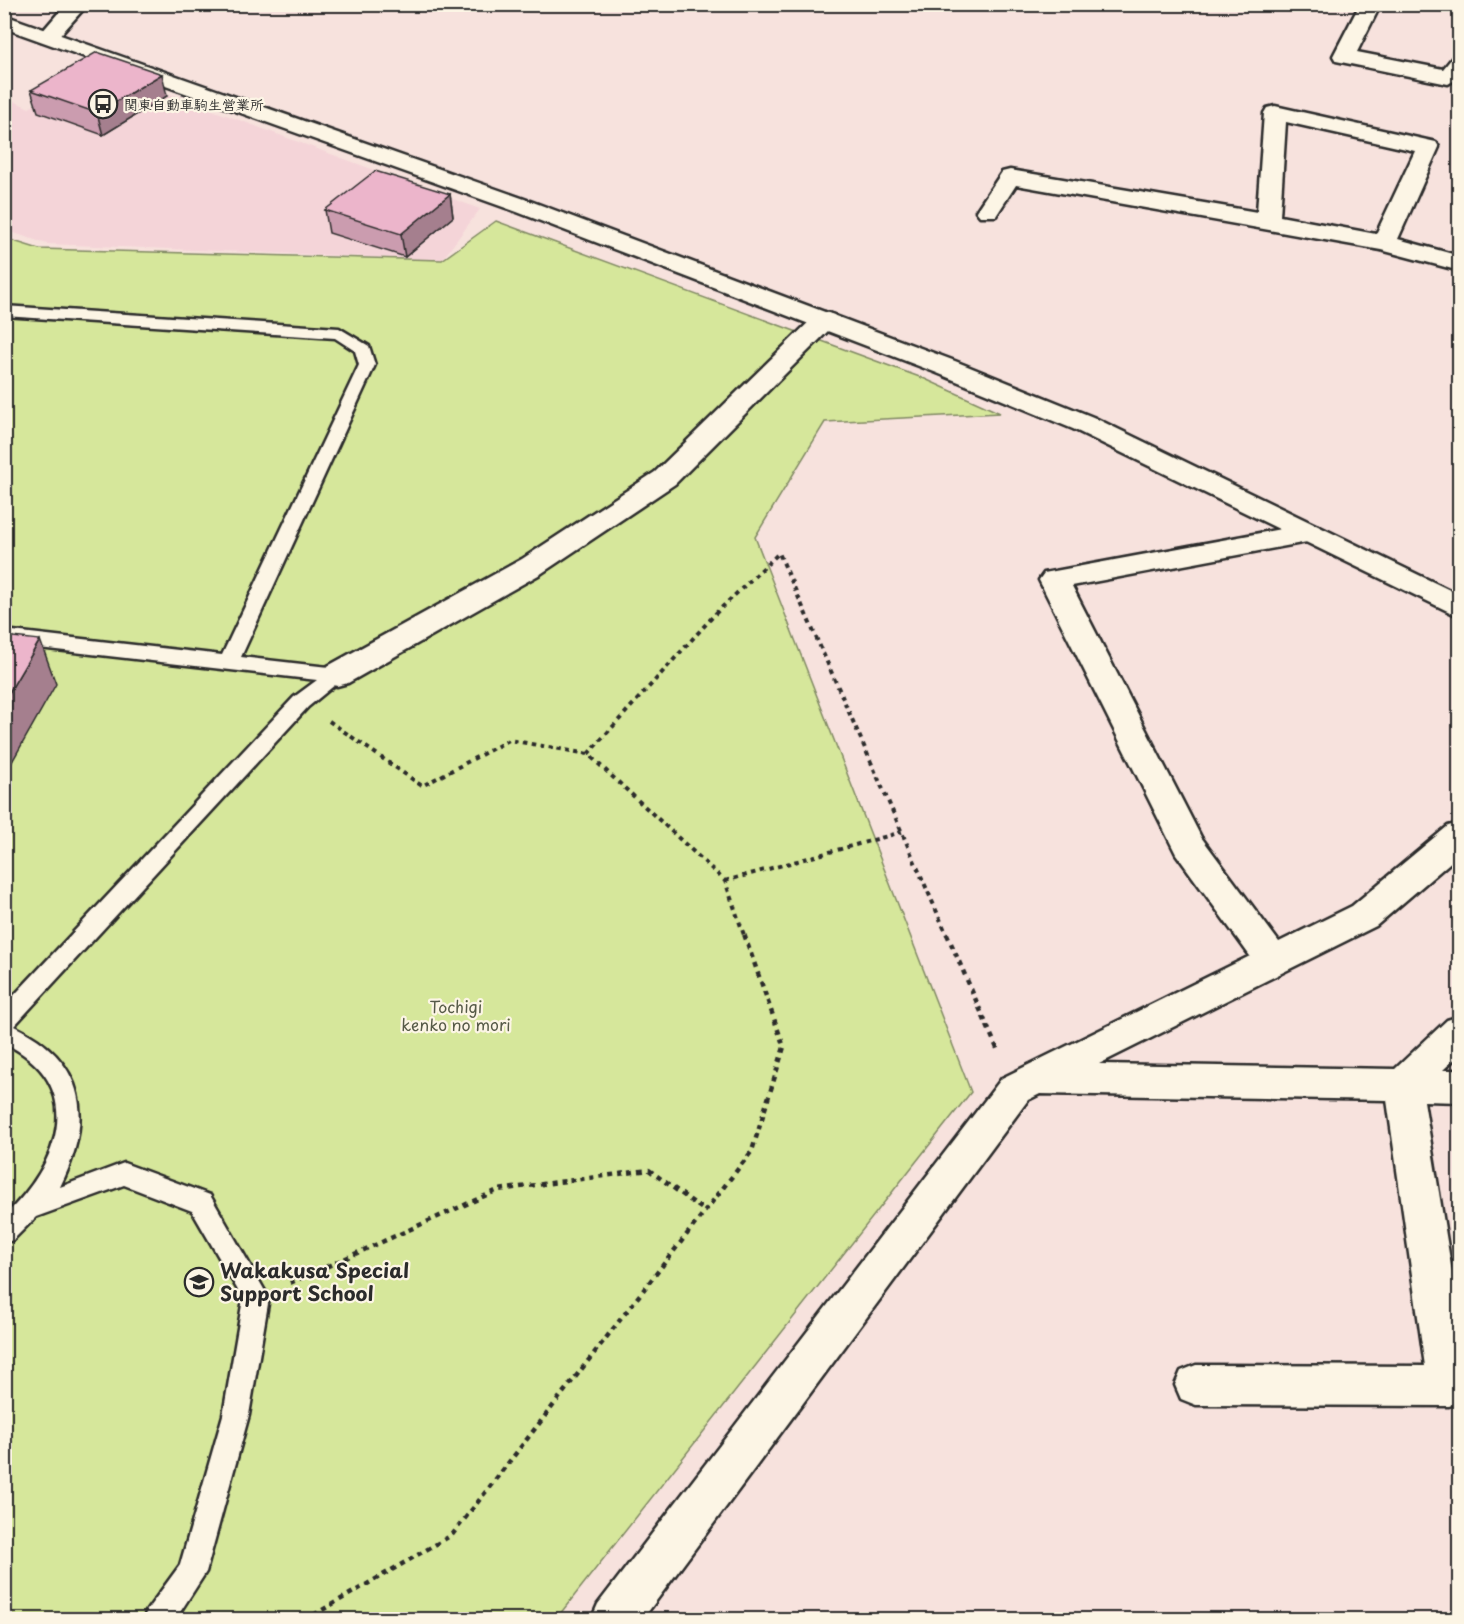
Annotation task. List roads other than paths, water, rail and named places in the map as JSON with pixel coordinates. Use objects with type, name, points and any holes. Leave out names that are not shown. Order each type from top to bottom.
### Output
[{"type":"street","points":[[48,37],[78,4]]},
{"type":"street","points":[[1371,4],[1344,56],[1448,77],[1460,63]]},
{"type":"street","points":[[4,21],[525,207],[825,320],[1083,423],[1460,607]]},
{"type":"street","points":[[1268,221],[1275,113],[1428,147],[1384,243]]},
{"type":"street","points":[[988,211],[1010,177],[1384,243],[1460,264]]},
{"type":"street","points":[[338,675],[532,566],[664,478],[825,320]]},
{"type":"street","points":[[1273,961],[1188,844],[1054,580],[1308,533]]},
{"type":"street","points":[[614,1620],[1026,1084],[1364,916],[1460,835]]},
{"type":"street","points":[[1404,1085],[1460,1031]]},
{"type":"street","points":[[1026,1084],[1460,1086]]},
{"type":"street","points":[[1196,1384],[1449,1386],[1404,1085]]},
{"type":"lane","points":[[4,311],[339,333],[363,349],[367,365],[228,664]]},
{"type":"lane","points":[[4,637],[338,675]]},
{"type":"lane","points":[[4,1022],[301,702],[338,675]]},
{"type":"lane","points":[[4,1032],[21,1038],[42,1053],[56,1071],[69,1106],[68,1130],[63,1154],[52,1178],[29,1209],[4,1232]]},
{"type":"lane","points":[[29,1209],[124,1174],[201,1203],[256,1299],[236,1415],[192,1572],[157,1620]]},
{"type":"place","name":"関東自動車駒生営業所","points":[[103,104]]},
{"type":"place","name":"Wakakusa Special Support School","points":[[199,1282]]},
{"type":"park label","name":"Tochigi kenko no mori","points":[[456,1015]]}]
